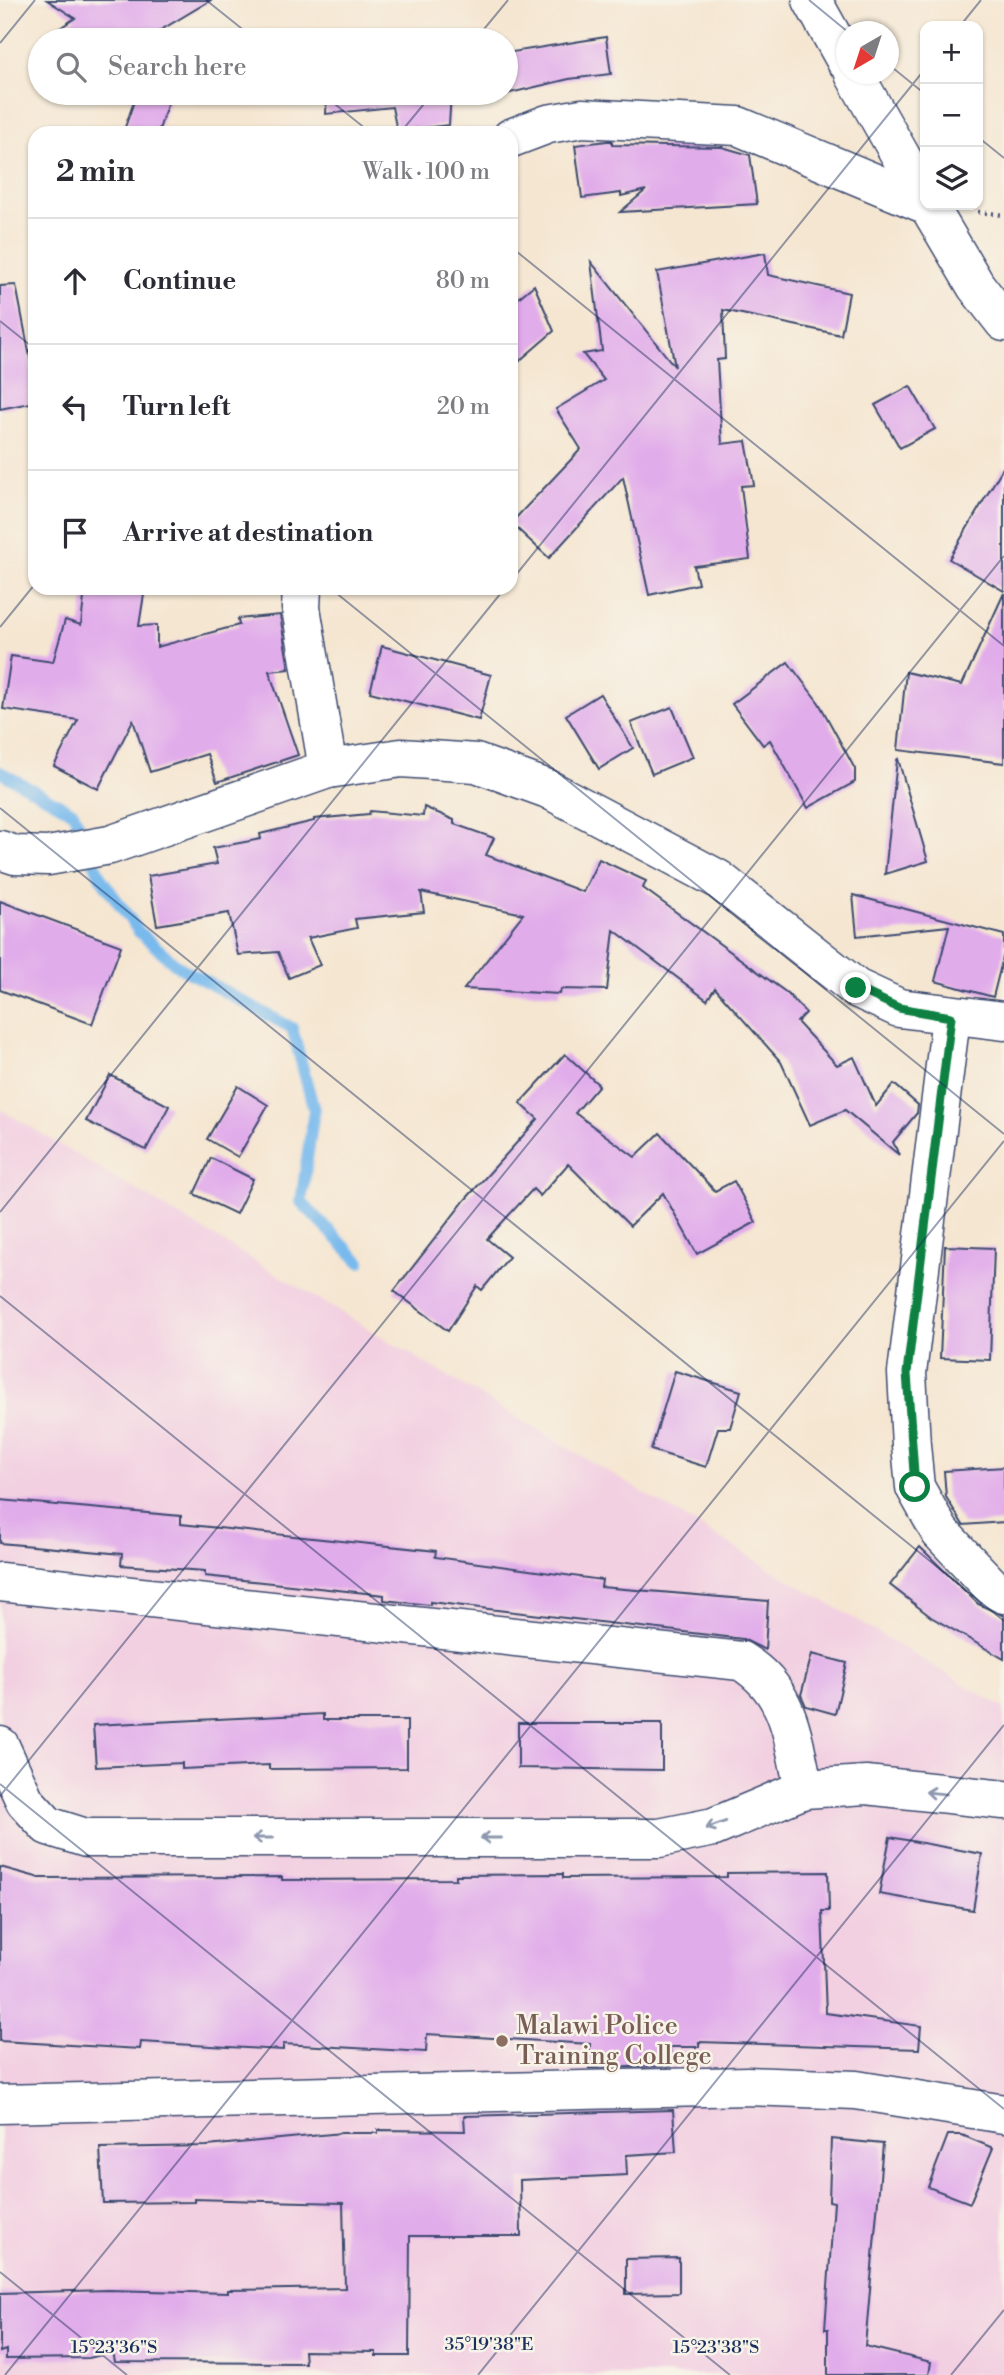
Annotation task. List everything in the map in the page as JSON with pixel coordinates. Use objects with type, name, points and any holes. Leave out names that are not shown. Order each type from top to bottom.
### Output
[{"type":"street","points":[[812,0],[836,43]]},
{"type":"street","points":[[860,84],[920,192]]},
{"type":"street","points":[[518,135],[548,124],[582,118],[738,126],[920,201]]},
{"type":"street","points":[[931,210],[976,286],[1004,322]]},
{"type":"street","points":[[302,595],[301,608],[328,769]]},
{"type":"street","points":[[0,850],[15,855],[48,856],[110,845],[328,769],[401,758],[476,763],[548,789],[718,879],[856,988],[899,1008],[951,1017],[1004,1021]]},
{"type":"street","points":[[951,1017],[907,1373],[911,1445],[915,1487],[940,1532],[994,1589],[1004,1594]]},
{"type":"street","points":[[0,1582],[741,1661],[762,1674],[783,1702],[804,1789]]},
{"type":"street","points":[[0,1746],[25,1801],[48,1826],[86,1838],[659,1838],[714,1827],[804,1789],[866,1785],[1004,1800]]},
{"type":"street","points":[[0,2104],[747,2085],[856,2090],[1004,2114]]},
{"type":"shaded area","name":"Malawi Police Training College","points":[[0,1109],[1004,1708],[1004,2375],[0,2375]]},
{"type":"building","points":[[47,0],[211,0],[164,28],[60,28],[75,18]]},
{"type":"building","points":[[606,37],[611,74],[569,79],[518,91],[518,51]]},
{"type":"building","points":[[133,105],[167,105],[160,126],[125,126]]},
{"type":"building","points":[[326,105],[450,105],[449,125],[440,126],[396,126],[392,107],[326,114]]},
{"type":"building","points":[[612,141],[612,145],[722,147],[750,155],[757,204],[620,212],[646,190],[621,196],[621,193],[582,198],[575,145]]},
{"type":"building","points":[[765,253],[768,275],[849,293],[841,335],[723,310],[725,359],[717,360],[722,444],[746,441],[754,485],[741,486],[750,559],[694,566],[698,584],[649,595],[623,477],[549,558],[518,529],[518,516],[581,449],[556,409],[604,380],[583,354],[602,351],[591,262],[675,367],[657,272]]},
{"type":"building","points":[[16,285],[28,347],[28,403],[0,409],[0,286]]},
{"type":"building","points":[[534,285],[554,331],[518,362],[518,298]]},
{"type":"building","points":[[910,386],[935,429],[900,448],[875,405]]},
{"type":"building","points":[[1004,466],[1004,591],[949,559]]},
{"type":"building","points":[[1004,593],[1004,763],[898,750],[906,672],[962,685]]},
{"type":"building","points":[[84,595],[144,595],[139,626],[157,625],[157,647],[239,625],[238,619],[280,615],[289,669],[269,671],[298,755],[217,782],[207,754],[150,772],[133,720],[98,789],[54,766],[78,720],[3,709],[11,656],[53,662],[65,620],[81,625]]},
{"type":"building","points":[[382,646],[491,675],[479,720],[370,692]]},
{"type":"building","points":[[788,662],[819,703],[855,769],[855,782],[808,808],[770,740],[763,745],[732,704]]},
{"type":"building","points":[[600,694],[633,748],[599,769],[566,715]]},
{"type":"building","points":[[672,707],[693,757],[652,774],[631,723]]},
{"type":"building","points":[[897,760],[928,861],[885,874]]},
{"type":"building","points":[[424,807],[454,820],[454,824],[494,838],[486,855],[583,892],[599,859],[646,881],[643,888],[787,993],[806,1013],[797,1022],[837,1065],[854,1057],[876,1106],[894,1084],[918,1105],[917,1113],[893,1142],[899,1155],[845,1110],[810,1125],[781,1062],[715,988],[707,1000],[614,930],[607,990],[561,989],[560,994],[464,989],[523,914],[421,892],[424,912],[355,919],[357,928],[308,938],[320,965],[289,978],[278,952],[238,955],[229,913],[157,925],[148,876],[217,864],[213,848],[261,839],[260,834],[314,819],[369,814],[370,811],[423,816]]},
{"type":"building","points":[[853,895],[1004,935],[1004,953],[993,997],[935,981],[949,926],[857,936]]},
{"type":"building","points":[[0,901],[121,946],[92,1024],[0,990]]},
{"type":"building","points":[[565,1054],[599,1085],[575,1113],[635,1157],[660,1133],[715,1191],[734,1181],[756,1222],[697,1254],[663,1193],[630,1226],[568,1164],[540,1196],[533,1189],[487,1239],[509,1257],[482,1290],[477,1286],[448,1331],[394,1291],[465,1200],[538,1119],[520,1103]]},
{"type":"building","points":[[110,1075],[169,1106],[146,1150],[86,1121]]},
{"type":"building","points":[[238,1086],[268,1105],[238,1157],[207,1139]]},
{"type":"building","points":[[211,1158],[253,1179],[236,1214],[194,1194]]},
{"type":"building","points":[[945,1246],[994,1248],[990,1360],[940,1358]]},
{"type":"building","points":[[675,1371],[741,1391],[730,1428],[718,1428],[706,1467],[651,1450]]},
{"type":"building","points":[[1004,1467],[1004,1522],[963,1525],[946,1497],[944,1471]]},
{"type":"building","points":[[0,1500],[181,1516],[181,1524],[436,1551],[435,1557],[602,1580],[601,1587],[768,1601],[765,1650],[743,1639],[430,1602],[430,1605],[384,1600],[384,1595],[205,1576],[205,1571],[121,1565],[122,1554],[0,1543]]},
{"type":"building","points":[[920,1547],[978,1604],[1004,1616],[1004,1659],[931,1617],[890,1585]]},
{"type":"building","points":[[812,1654],[847,1663],[835,1714],[806,1706],[801,1695]]},
{"type":"building","points":[[323,1714],[323,1720],[407,1720],[407,1768],[269,1769],[269,1765],[182,1769],[182,1763],[96,1767],[93,1725]]},
{"type":"building","points":[[518,1723],[662,1723],[662,1770],[518,1768]]},
{"type":"building","points":[[890,1837],[982,1854],[973,1910],[879,1894]]},
{"type":"building","points":[[0,1867],[40,1878],[282,1877],[282,1880],[456,1879],[456,1875],[563,1874],[563,1878],[727,1877],[727,1873],[828,1872],[829,1911],[822,1911],[826,2013],[921,2026],[919,2049],[699,2042],[699,2047],[670,2047],[671,2066],[589,2068],[590,2044],[427,2034],[426,2052],[283,2044],[283,2050],[141,2042],[140,2049],[0,2041]]},
{"type":"building","points":[[673,2110],[676,2152],[626,2155],[627,2175],[520,2180],[521,2236],[410,2236],[409,2356],[376,2356],[376,2352],[304,2351],[305,2363],[115,2362],[113,2352],[89,2358],[6,2359],[6,2350],[0,2352],[0,2293],[108,2290],[228,2293],[228,2290],[345,2288],[343,2203],[194,2199],[194,2202],[103,2203],[100,2148],[207,2146],[342,2133],[378,2133],[378,2130],[465,2131],[464,2116]]},
{"type":"building","points":[[948,2135],[962,2135],[993,2148],[970,2203],[928,2187]]},
{"type":"building","points":[[831,2139],[883,2144],[865,2346],[931,2362],[929,2375],[828,2375],[828,2329],[825,2329],[834,2202],[829,2201]]},
{"type":"building","points":[[679,2258],[679,2293],[626,2294],[626,2259]]},
{"type":"waterway","points":[[0,772],[73,812],[101,878],[139,932],[179,967],[292,1028],[314,1110],[301,1202],[360,1262]]},
{"type":"place","name":"Malawi Police Training College","points":[[502,2041]]},
{"type":"route","points":[[856,988],[899,1008],[951,1017],[907,1373],[915,1487]]}]
